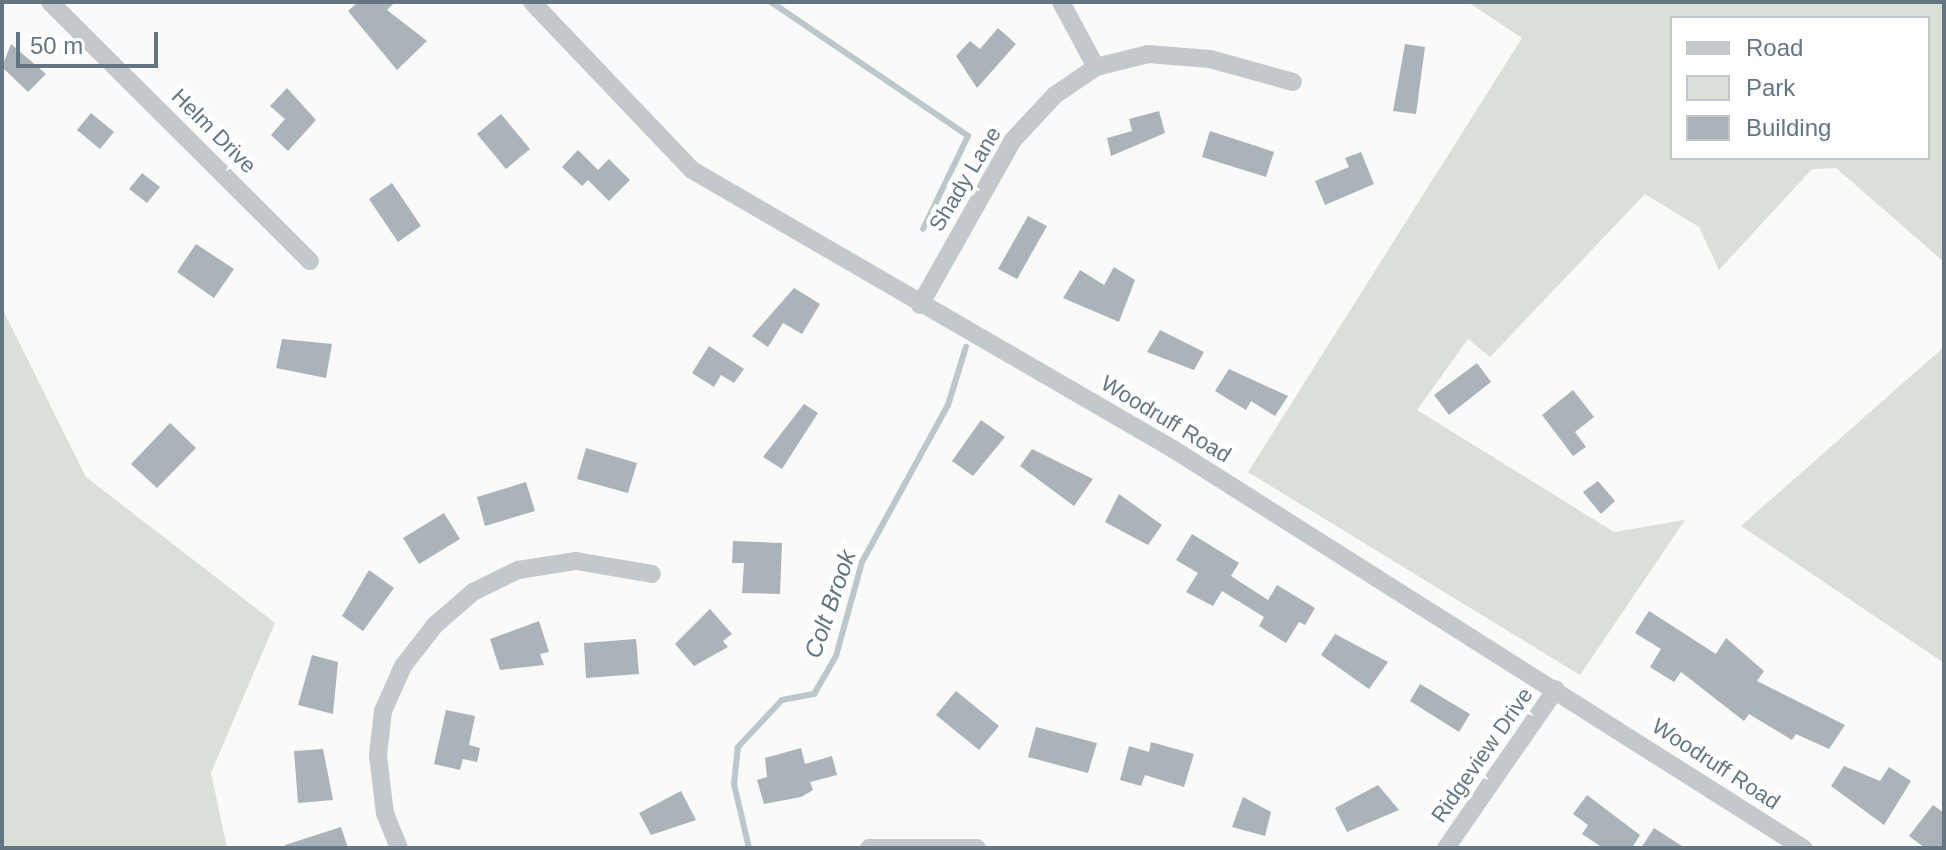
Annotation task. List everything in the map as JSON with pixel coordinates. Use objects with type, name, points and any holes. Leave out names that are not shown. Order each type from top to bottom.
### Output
[{"type":"street","name":"Helm Drive","points":[[50,2],[310,261]]},
{"type":"street","name":"Woodruff Road","points":[[532,2],[692,170],[1173,449],[1803,848]]},
{"type":"street","points":[[1061,2],[1096,67]]},
{"type":"street","name":"Shady Lane","points":[[920,305],[1013,140],[1055,95],[1096,67],[1148,54],[1210,59],[1293,82]]},
{"type":"street","points":[[399,848],[385,814],[378,755],[383,711],[403,666],[435,625],[473,592],[518,570],[576,561],[652,574]]},
{"type":"street","name":"Ridgeview Drive","points":[[1446,848],[1556,689]]},
{"type":"street","points":[[869,848],[977,848]]},
{"type":"green space","points":[[1468,2],[1944,2],[1944,262],[1836,168],[1812,169],[1719,270],[1699,227],[1645,194],[1490,357],[1468,339],[1417,410],[1614,532],[1685,520],[1580,675],[1248,472],[1522,38]]},
{"type":"green space","points":[[2,308],[86,477],[275,623],[211,773],[227,848],[2,848]]},
{"type":"green space","points":[[1944,347],[1944,663],[1741,526]]},
{"type":"building","points":[[358,2],[395,2],[387,10],[427,41],[397,70],[348,11]]},
{"type":"building","points":[[998,28],[1016,44],[977,88],[956,56],[970,41],[980,49]]},
{"type":"building","points":[[11,44],[46,74],[28,92],[2,67]]},
{"type":"building","points":[[1405,44],[1425,47],[1416,114],[1393,111]]},
{"type":"building","points":[[287,88],[316,120],[288,151],[271,135],[285,119],[270,106]]},
{"type":"building","points":[[1159,111],[1165,133],[1111,156],[1107,138],[1132,131],[1129,119]]},
{"type":"building","points":[[91,113],[114,132],[100,149],[77,130]]},
{"type":"building","points":[[501,114],[530,149],[506,169],[477,134]]},
{"type":"building","points":[[1210,131],[1274,152],[1266,177],[1202,157]]},
{"type":"building","points":[[578,150],[598,170],[609,159],[630,180],[609,201],[588,180],[582,186],[562,167]]},
{"type":"building","points":[[1361,152],[1374,184],[1325,205],[1315,181],[1349,167],[1345,158]]},
{"type":"building","points":[[142,173],[160,187],[147,203],[129,189]]},
{"type":"building","points":[[392,183],[421,226],[398,242],[369,199]]},
{"type":"building","points":[[1028,216],[1047,226],[1017,279],[998,269]]},
{"type":"building","points":[[196,244],[234,269],[214,298],[177,272]]},
{"type":"building","points":[[1114,267],[1135,280],[1119,322],[1063,298],[1080,270],[1104,285]]},
{"type":"building","points":[[794,288],[820,304],[802,334],[783,323],[768,347],[752,336]]},
{"type":"building","points":[[1160,330],[1204,352],[1194,370],[1147,352]]},
{"type":"building","points":[[282,339],[332,344],[326,378],[276,368]]},
{"type":"building","points":[[709,346],[744,369],[734,383],[721,375],[714,387],[692,373]]},
{"type":"building","points":[[1477,363],[1491,382],[1449,415],[1434,395]]},
{"type":"building","points":[[1229,369],[1288,396],[1275,416],[1251,401],[1246,410],[1215,391]]},
{"type":"building","points":[[1573,390],[1594,417],[1575,432],[1586,447],[1573,456],[1542,415]]},
{"type":"building","points":[[804,404],[818,413],[782,469],[763,457]]},
{"type":"building","points":[[981,420],[1005,437],[973,476],[952,461]]},
{"type":"building","points":[[170,423],[196,448],[157,488],[131,464]]},
{"type":"building","points":[[586,448],[637,463],[628,493],[577,479]]},
{"type":"building","points":[[1032,449],[1093,479],[1074,506],[1020,466]]},
{"type":"building","points":[[1598,481],[1615,501],[1601,514],[1583,492]]},
{"type":"building","points":[[526,482],[535,511],[485,526],[477,497]]},
{"type":"building","points":[[1119,494],[1162,525],[1148,545],[1105,522]]},
{"type":"building","points":[[444,513],[460,539],[419,564],[403,538]]},
{"type":"building","points":[[1192,534],[1239,563],[1231,576],[1268,600],[1277,585],[1315,608],[1305,625],[1299,622],[1286,643],[1259,626],[1264,617],[1222,591],[1213,606],[1186,592],[1198,573],[1176,560]]},
{"type":"building","points":[[733,541],[782,543],[780,594],[742,593],[744,563],[732,563]]},
{"type":"building","points":[[369,570],[394,588],[363,631],[342,616]]},
{"type":"building","points":[[710,609],[732,634],[723,641],[728,647],[694,666],[675,644]]},
{"type":"building","points":[[1649,611],[1716,654],[1726,638],[1764,671],[1757,681],[1845,725],[1829,749],[1796,734],[1792,740],[1749,714],[1744,721],[1681,672],[1674,682],[1650,667],[1661,649],[1635,633]]},
{"type":"building","points":[[539,621],[549,652],[540,654],[544,665],[500,670],[490,639]]},
{"type":"building","points":[[1335,634],[1388,662],[1369,689],[1321,655]]},
{"type":"building","points":[[636,639],[639,674],[586,678],[584,643]]},
{"type":"building","points":[[312,655],[338,662],[333,714],[298,705]]},
{"type":"building","points":[[1420,684],[1470,714],[1459,732],[1410,701]]},
{"type":"building","points":[[956,691],[999,726],[979,750],[936,715]]},
{"type":"building","points":[[446,710],[475,716],[469,745],[480,748],[477,762],[463,759],[460,770],[434,764]]},
{"type":"building","points":[[1036,727],[1097,743],[1088,773],[1028,757]]},
{"type":"building","points":[[1151,742],[1194,754],[1184,787],[1145,775],[1141,786],[1120,780],[1129,746],[1149,752]]},
{"type":"building","points":[[801,748],[805,764],[832,756],[837,775],[810,782],[813,790],[801,797],[764,804],[757,780],[767,777],[765,758]]},
{"type":"building","points":[[323,749],[333,800],[298,803],[294,751]]},
{"type":"building","points":[[1844,766],[1880,781],[1889,767],[1911,781],[1884,825],[1831,786]]},
{"type":"building","points":[[1378,785],[1399,810],[1347,832],[1335,808]]},
{"type":"building","points":[[681,791],[696,820],[651,835],[639,813]]},
{"type":"building","points":[[1587,795],[1640,835],[1632,848],[1603,848],[1582,834],[1588,825],[1573,814]]},
{"type":"building","points":[[1243,797],[1271,812],[1265,836],[1232,827]]},
{"type":"building","points":[[1933,805],[1944,813],[1944,848],[1925,848],[1909,836]]},
{"type":"building","points":[[341,827],[348,848],[285,848],[285,845]]},
{"type":"building","points":[[1654,828],[1685,848],[1641,848]]},
{"type":"waterway","name":"Colt Brook","points":[[771,2],[968,136],[923,229]]},
{"type":"waterway","name":"Colt Brook","points":[[749,848],[734,784],[738,747],[782,700],[814,694],[836,656],[862,562],[948,405],[966,347]]}]
